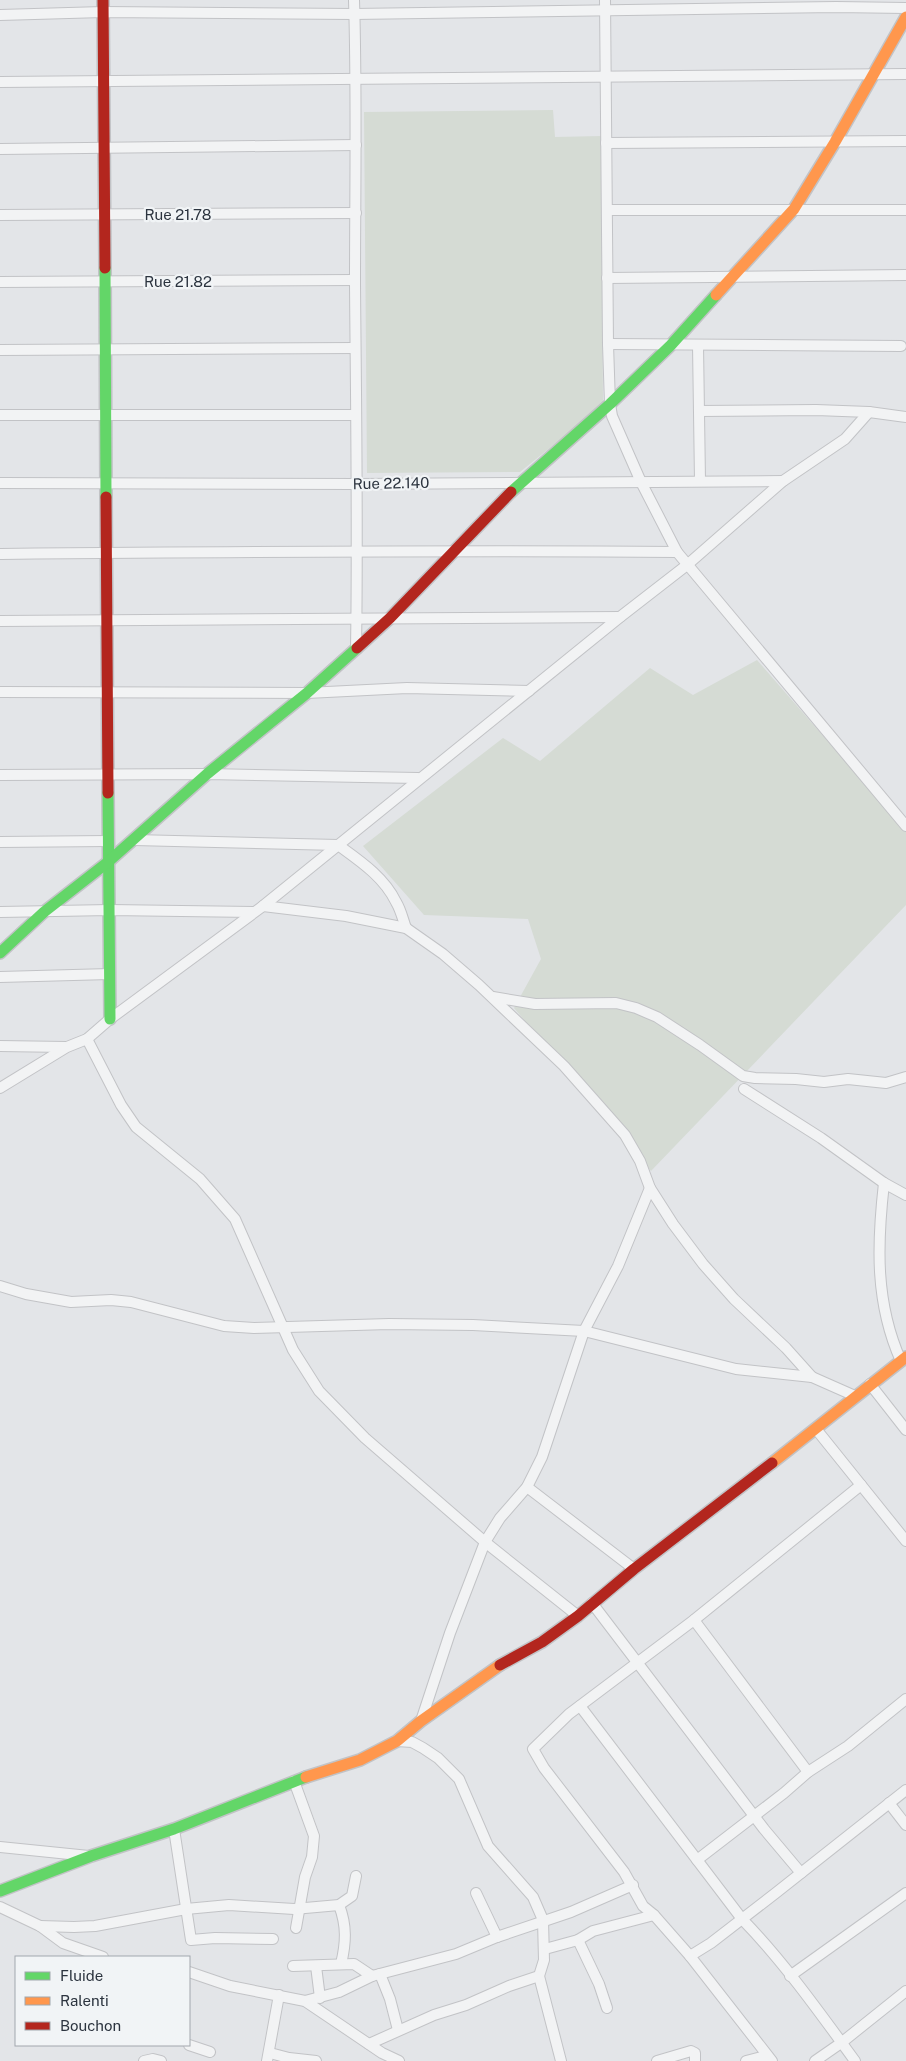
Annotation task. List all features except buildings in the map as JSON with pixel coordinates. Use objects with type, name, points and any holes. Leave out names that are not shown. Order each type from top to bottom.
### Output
[{"type":"street","points":[[103,0],[110,1019]]},
{"type":"street","points":[[354,0],[356,79],[355,348],[358,553],[356,649]]},
{"type":"street","points":[[605,0],[608,344],[612,416],[641,482],[677,552],[906,826]]},
{"type":"street","points":[[0,15],[103,12],[354,14],[906,8]]},
{"type":"street","points":[[0,954],[44,912],[108,862],[207,774],[307,693],[356,649],[390,618],[521,482],[610,404],[671,345],[794,209],[835,142],[906,17]]},
{"type":"street","points":[[0,82],[906,74]]},
{"type":"street","points":[[606,143],[906,141]]},
{"type":"street","points":[[0,149],[356,145]]},
{"type":"street","points":[[606,210],[906,210]]},
{"type":"street","name":"Rue 21.78","points":[[0,215],[356,213]]},
{"type":"street","points":[[607,278],[906,275]]},
{"type":"street","name":"Rue 21.82","points":[[0,282],[355,280]]},
{"type":"street","points":[[608,344],[901,346]]},
{"type":"street","points":[[698,345],[700,482]]},
{"type":"street","points":[[0,350],[355,348]]},
{"type":"street","points":[[699,411],[869,412],[906,416]]},
{"type":"street","points":[[0,1088],[67,1047],[87,1039],[110,1019],[263,906],[418,778],[529,691],[620,616],[687,565],[783,481],[845,439],[869,412]]},
{"type":"street","points":[[0,415],[356,415]]},
{"type":"street","name":"Rue 22.140","points":[[0,483],[357,484],[783,481]]},
{"type":"street","points":[[0,554],[358,553],[456,550],[677,552]]},
{"type":"street","points":[[0,621],[620,616]]},
{"type":"street","points":[[0,692],[307,693],[400,688],[529,691]]},
{"type":"street","points":[[0,775],[207,774],[418,778]]},
{"type":"street","points":[[134,840],[338,845],[383,882],[397,902],[406,928]]},
{"type":"street","points":[[0,842],[108,841]]},
{"type":"street","points":[[263,906],[346,916],[406,928],[443,954],[493,997],[517,1023],[564,1066],[625,1135],[640,1161],[650,1188],[703,1264],[734,1299],[786,1348],[812,1377]]},
{"type":"street","points":[[0,912],[110,910],[253,912]]},
{"type":"street","points":[[0,977],[110,974]]},
{"type":"street","points":[[493,997],[536,1004],[616,1003],[636,1008],[671,1026],[744,1076],[824,1082],[848,1079],[886,1082],[906,1077]]},
{"type":"street","points":[[87,1039],[121,1105],[136,1127],[200,1179],[235,1219],[282,1326],[303,1368],[320,1391],[365,1438],[485,1542],[578,1616]]},
{"type":"street","points":[[0,1046],[67,1047]]},
{"type":"street","points":[[744,1089],[821,1138],[884,1183],[906,1195]]},
{"type":"street","points":[[0,1891],[91,1856],[174,1829],[294,1781],[360,1760],[397,1741],[421,1721],[504,1662],[542,1642],[578,1616],[634,1569],[904,1359],[887,1322],[880,1287],[880,1219],[884,1183]]},
{"type":"street","points":[[421,1721],[450,1633],[485,1542],[500,1518],[527,1487],[542,1457],[584,1331],[618,1266],[650,1188]]},
{"type":"street","points":[[0,1286],[26,1294],[72,1302],[110,1300],[131,1302],[224,1326],[254,1328],[389,1324],[473,1325],[584,1331],[736,1369],[812,1377],[855,1396]]},
{"type":"street","points":[[870,1384],[906,1430]]},
{"type":"street","points":[[816,1429],[906,1541]]},
{"type":"street","points":[[769,2058],[690,1956],[654,1915],[643,1906],[633,1885],[613,1856],[544,1768],[533,1749],[560,1722],[694,1620],[861,1485]]},
{"type":"street","points":[[527,1487],[634,1569]]},
{"type":"street","points":[[592,1603],[754,1815],[801,1873]]},
{"type":"street","points":[[694,1620],[808,1772]]},
{"type":"street","points":[[697,1860],[808,1772],[848,1746],[906,1699]]},
{"type":"street","points":[[580,1706],[742,1919],[764,1942],[854,2061]]},
{"type":"street","points":[[369,2044],[434,2015],[474,2002],[508,1986],[539,1976],[543,1969],[545,1949],[543,1920],[533,1897],[488,1846],[458,1779],[438,1758],[423,1748],[412,1742],[397,1741]]},
{"type":"street","points":[[294,1781],[315,1843],[305,1877],[296,1928]]},
{"type":"street","points":[[690,1956],[742,1919],[906,1790]]},
{"type":"street","points":[[888,1803],[906,1825]]},
{"type":"street","points":[[174,1829],[192,1941],[215,1938],[273,1939]]},
{"type":"street","points":[[0,1847],[91,1856]]},
{"type":"street","points":[[40,1926],[94,1926],[186,1908],[229,1905],[300,1908],[340,1905],[352,1896],[356,1876]]},
{"type":"street","points":[[305,2001],[339,1992],[376,1975],[456,1954],[543,1920],[571,1912],[633,1885]]},
{"type":"street","points":[[476,1893],[497,1937]]},
{"type":"street","points":[[790,1976],[906,1893]]},
{"type":"street","points":[[340,1905],[346,1932],[346,1943],[341,1964]]},
{"type":"street","points":[[0,1907],[40,1926],[63,1943],[100,1956]]},
{"type":"street","points":[[545,1949],[578,1940],[593,1931],[654,1915]]},
{"type":"street","points":[[578,1940],[599,1984],[607,2008]]},
{"type":"street","points":[[293,1966],[354,1964],[376,1975],[390,1999],[398,2030]]},
{"type":"street","points":[[316,1966],[320,1998]]},
{"type":"street","points":[[190,1972],[230,1986],[305,2001],[369,2044],[381,2057],[399,2061]]},
{"type":"street","points":[[539,1976],[561,2061]]},
{"type":"street","points":[[816,2061],[842,2043],[906,1990]]},
{"type":"street","points":[[279,1995],[268,2057],[316,2061]]},
{"type":"street","points":[[190,2045],[210,2052]]},
{"type":"street","points":[[657,2061],[691,2051],[695,2053],[696,2061]]},
{"type":"street","points":[[144,2061],[153,2058],[162,2061]]},
{"type":"street","points":[[746,2061],[769,2058]]},
{"type":"shaded area","points":[[553,110],[555,137],[601,136],[603,405],[520,472],[367,473],[364,112]]},
{"type":"shaded area","points":[[757,660],[906,831],[906,905],[651,1171],[514,1008],[541,959],[528,919],[424,915],[363,846],[503,738],[540,761],[650,668],[693,695]]},
{"type":"traffic: fast","points":[[105,268],[106,497]]},
{"type":"traffic: fast","points":[[511,492],[610,404],[671,345],[716,295]]},
{"type":"traffic: fast","points":[[0,953],[44,912],[108,862],[207,774],[307,693],[357,648]]},
{"type":"traffic: fast","points":[[108,793],[110,1019]]},
{"type":"traffic: fast","points":[[0,1891],[91,1856],[174,1829],[306,1777]]},
{"type":"traffic: slow","points":[[716,295],[794,209],[835,142],[906,17]]},
{"type":"traffic: slow","points":[[772,1463],[906,1357]]},
{"type":"traffic: slow","points":[[306,1777],[360,1760],[397,1741],[421,1721],[500,1665]]},
{"type":"traffic: jam","points":[[103,0],[105,268]]},
{"type":"traffic: jam","points":[[357,648],[390,618],[511,492]]},
{"type":"traffic: jam","points":[[106,497],[108,793]]},
{"type":"traffic: jam","points":[[500,1665],[542,1642],[578,1616],[634,1569],[772,1463]]}]
